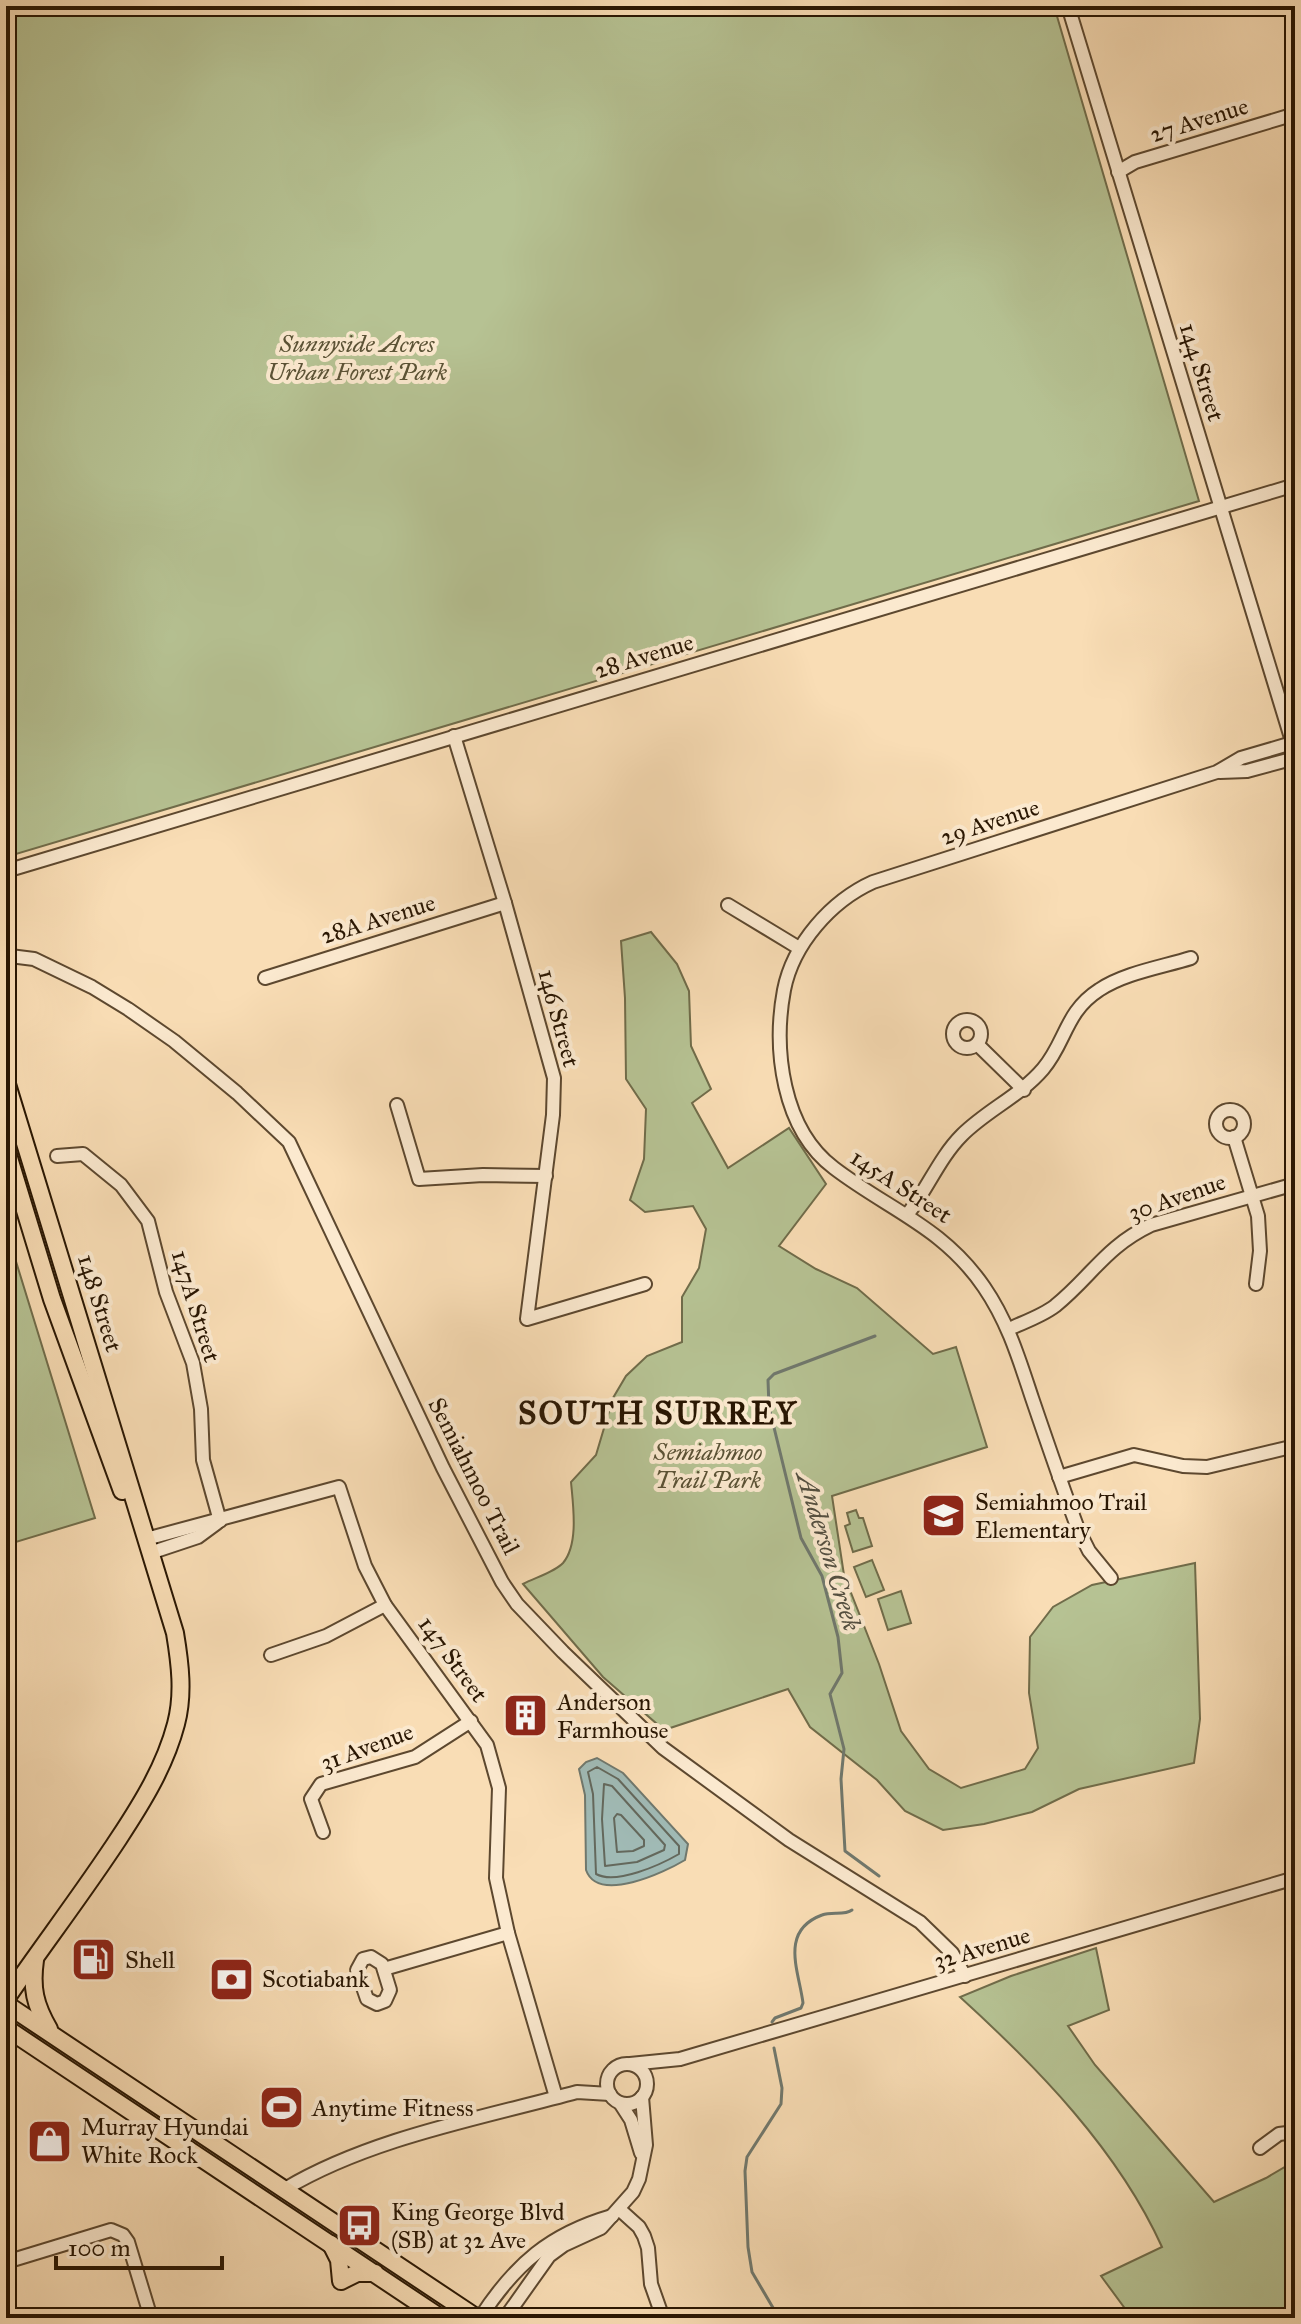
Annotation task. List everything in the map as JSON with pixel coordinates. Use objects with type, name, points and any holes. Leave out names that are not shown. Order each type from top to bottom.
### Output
[{"type":"main road","name":"148 Street","points":[[6,1081],[138,1505],[175,1633],[180,1673],[177,1723],[161,1767],[141,1806],[6,2001]]},
{"type":"main road","name":"148 Street","points":[[6,1148],[52,1299],[133,1522],[148,1546]]},
{"type":"main road","name":"148 Street","points":[[6,1982],[161,1767]]},
{"type":"main road","points":[[35,1956],[32,1991],[37,2010],[52,2034]]},
{"type":"main road","points":[[6,2001],[478,2318]]},
{"type":"main road","points":[[6,2028],[441,2318]]},
{"type":"main road","points":[[196,2153],[235,2168],[272,2191],[278,2193],[285,2189]]},
{"type":"main road","points":[[330,2243],[339,2260],[341,2281],[357,2273],[375,2273]]},
{"type":"street","name":"144 Street","points":[[1068,6],[1294,747]]},
{"type":"street","name":"27 Avenue","points":[[1118,172],[1135,162],[1295,114]]},
{"type":"street","name":"28 Avenue","points":[[6,871],[1295,485]]},
{"type":"street","name":"146 Street","points":[[454,736],[554,1078],[553,1115],[527,1319],[645,1284]]},
{"type":"street","name":"29 Avenue","points":[[799,948],[830,910],[852,892],[873,882],[1217,772],[1241,758],[1294,747]]},
{"type":"street","name":"29 Avenue","points":[[1217,772],[1247,771],[1295,758]]},
{"type":"street","name":"28A Avenue","points":[[265,978],[505,903]]},
{"type":"street","points":[[728,905],[799,948]]},
{"type":"street","name":"145A Street","points":[[799,948],[787,972],[780,1014],[779,1049],[794,1116],[811,1144],[831,1167],[948,1244],[984,1287],[1009,1329],[1078,1529],[1089,1551],[1111,1578]]},
{"type":"street","name":"Semiahmoo Trail","points":[[10,956],[34,959],[92,987],[128,1009],[174,1041],[237,1093],[289,1142],[443,1468],[502,1582],[517,1604],[663,1748],[789,1840],[920,1922],[952,1953],[965,1976]]},
{"type":"street","points":[[907,1215],[960,1137],[973,1124],[1024,1090],[1050,1059],[1069,1019],[1099,989],[1191,958]]},
{"type":"street","points":[[977,1044],[1024,1090]]},
{"type":"street","points":[[397,1105],[419,1179],[483,1175],[546,1176]]},
{"type":"street","points":[[1234,1137],[1260,1234],[1256,1284]]},
{"type":"street","name":"147A Street","points":[[57,1156],[83,1154],[121,1185],[148,1221],[166,1292],[193,1363],[201,1409],[203,1460],[220,1521]]},
{"type":"street","name":"30 Avenue","points":[[1009,1329],[1051,1309],[1116,1245],[1133,1234],[1151,1225],[1295,1184]]},
{"type":"street","points":[[1059,1477],[1134,1455],[1183,1466],[1207,1467],[1295,1446]]},
{"type":"street","name":"147 Street","points":[[220,1521],[339,1487],[365,1566],[385,1605],[487,1745],[499,1788],[496,1878],[508,1933],[556,2097]]},
{"type":"street","points":[[148,1546],[198,1537],[220,1521]]},
{"type":"street","points":[[271,1655],[326,1636],[385,1605]]},
{"type":"street","name":"31 Avenue","points":[[323,1832],[311,1799],[321,1784],[415,1757],[471,1721]]},
{"type":"street","name":"32 Avenue","points":[[630,2064],[680,2059],[1295,1878]]},
{"type":"street","points":[[384,1969],[508,1933]]},
{"type":"street","name":"32 Avenue","points":[[645,2092],[651,2077],[680,2059]]},
{"type":"street","points":[[285,2189],[357,2153],[577,2092],[609,2074],[618,2065],[630,2064],[644,2072],[646,2145],[636,2186],[597,2230],[564,2245],[549,2256],[505,2318]]},
{"type":"street","points":[[609,2074],[607,2086],[610,2094],[631,2120],[642,2160]]},
{"type":"street","points":[[577,2092],[610,2094]]},
{"type":"street","points":[[620,2103],[633,2103],[645,2092]]},
{"type":"street","points":[[1260,2148],[1279,2134],[1295,2132]]},
{"type":"street","points":[[478,2318],[512,2275],[540,2249],[566,2232],[616,2212]]},
{"type":"street","points":[[616,2212],[639,2227],[644,2236],[651,2284],[663,2318]]},
{"type":"street","points":[[6,2262],[111,2230],[123,2235],[128,2242],[151,2318]]},
{"type":"green space","name":"Sunnyside Acres Urban Forest Park","points":[[6,6],[1054,6],[1199,501],[6,857]]},
{"type":"green space","name":"Semiahmoo Trail Park","points":[[651,932],[677,964],[689,991],[691,1046],[711,1089],[692,1103],[728,1168],[789,1128],[826,1184],[779,1246],[816,1269],[857,1288],[933,1354],[956,1347],[987,1447],[832,1496],[844,1575],[901,1731],[929,1769],[961,1788],[1025,1769],[1038,1748],[1029,1693],[1030,1637],[1053,1607],[1092,1585],[1195,1563],[1200,1719],[1194,1763],[1079,1789],[1032,1812],[943,1830],[905,1811],[877,1780],[810,1727],[788,1689],[664,1730],[603,1677],[523,1584],[555,1569],[568,1555],[574,1524],[571,1482],[596,1455],[613,1398],[626,1376],[647,1356],[682,1342],[682,1297],[699,1268],[706,1229],[693,1206],[645,1212],[630,1200],[644,1159],[646,1109],[626,1079],[621,941]]},
{"type":"green space","points":[[6,1229],[95,1518],[6,1545]]},
{"type":"green space","points":[[856,1510],[859,1518],[863,1518],[872,1546],[853,1552],[845,1526],[850,1524],[847,1513]]},
{"type":"green space","points":[[872,1560],[884,1590],[866,1597],[854,1567]]},
{"type":"green space","points":[[901,1591],[911,1623],[888,1630],[878,1599]]},
{"type":"green space","points":[[1096,1948],[1109,2010],[1068,2026],[1095,2065],[1214,2202],[1295,2161],[1295,2318],[1132,2318],[1101,2276],[1162,2247],[1144,2211],[1123,2177],[1074,2112],[1018,2052],[960,1997],[1011,1976]]},
{"type":"water","points":[[597,1758],[623,1773],[688,1844],[685,1860],[632,1882],[617,1885],[593,1880],[586,1870],[585,1795],[579,1769]]},
{"type":"waterway","name":"Anderson Creek","points":[[875,1336],[774,1374],[768,1380],[769,1407],[801,1538],[822,1576],[838,1637],[842,1673],[830,1694],[844,1749],[841,1779],[845,1851],[879,1876]]},
{"type":"waterway","name":"Anderson Creek","points":[[772,2022],[801,2008],[803,2003],[795,1953],[800,1931],[822,1915],[852,1910]]},
{"type":"waterway","name":"Anderson Creek","points":[[774,2048],[782,2088],[781,2104],[747,2157],[745,2171],[752,2272],[779,2318]]},
{"type":"place","name":"Semiahmoo Trail Elementary","points":[[944,1516]]},
{"type":"place","name":"Anderson Farmhouse","points":[[526,1716]]},
{"type":"place","name":"Shell","points":[[94,1960]]},
{"type":"place","name":"Scotiabank","points":[[231,1979]]},
{"type":"place","name":"Anytime Fitness","points":[[281,2108]]},
{"type":"place","name":"Murray Hyundai White Rock","points":[[50,2141]]},
{"type":"place","name":"King George Blvd (SB) at 32 Ave","points":[[360,2226]]},
{"type":"district","name":"SOUTH SURREY","points":[[658,1413]]}]
